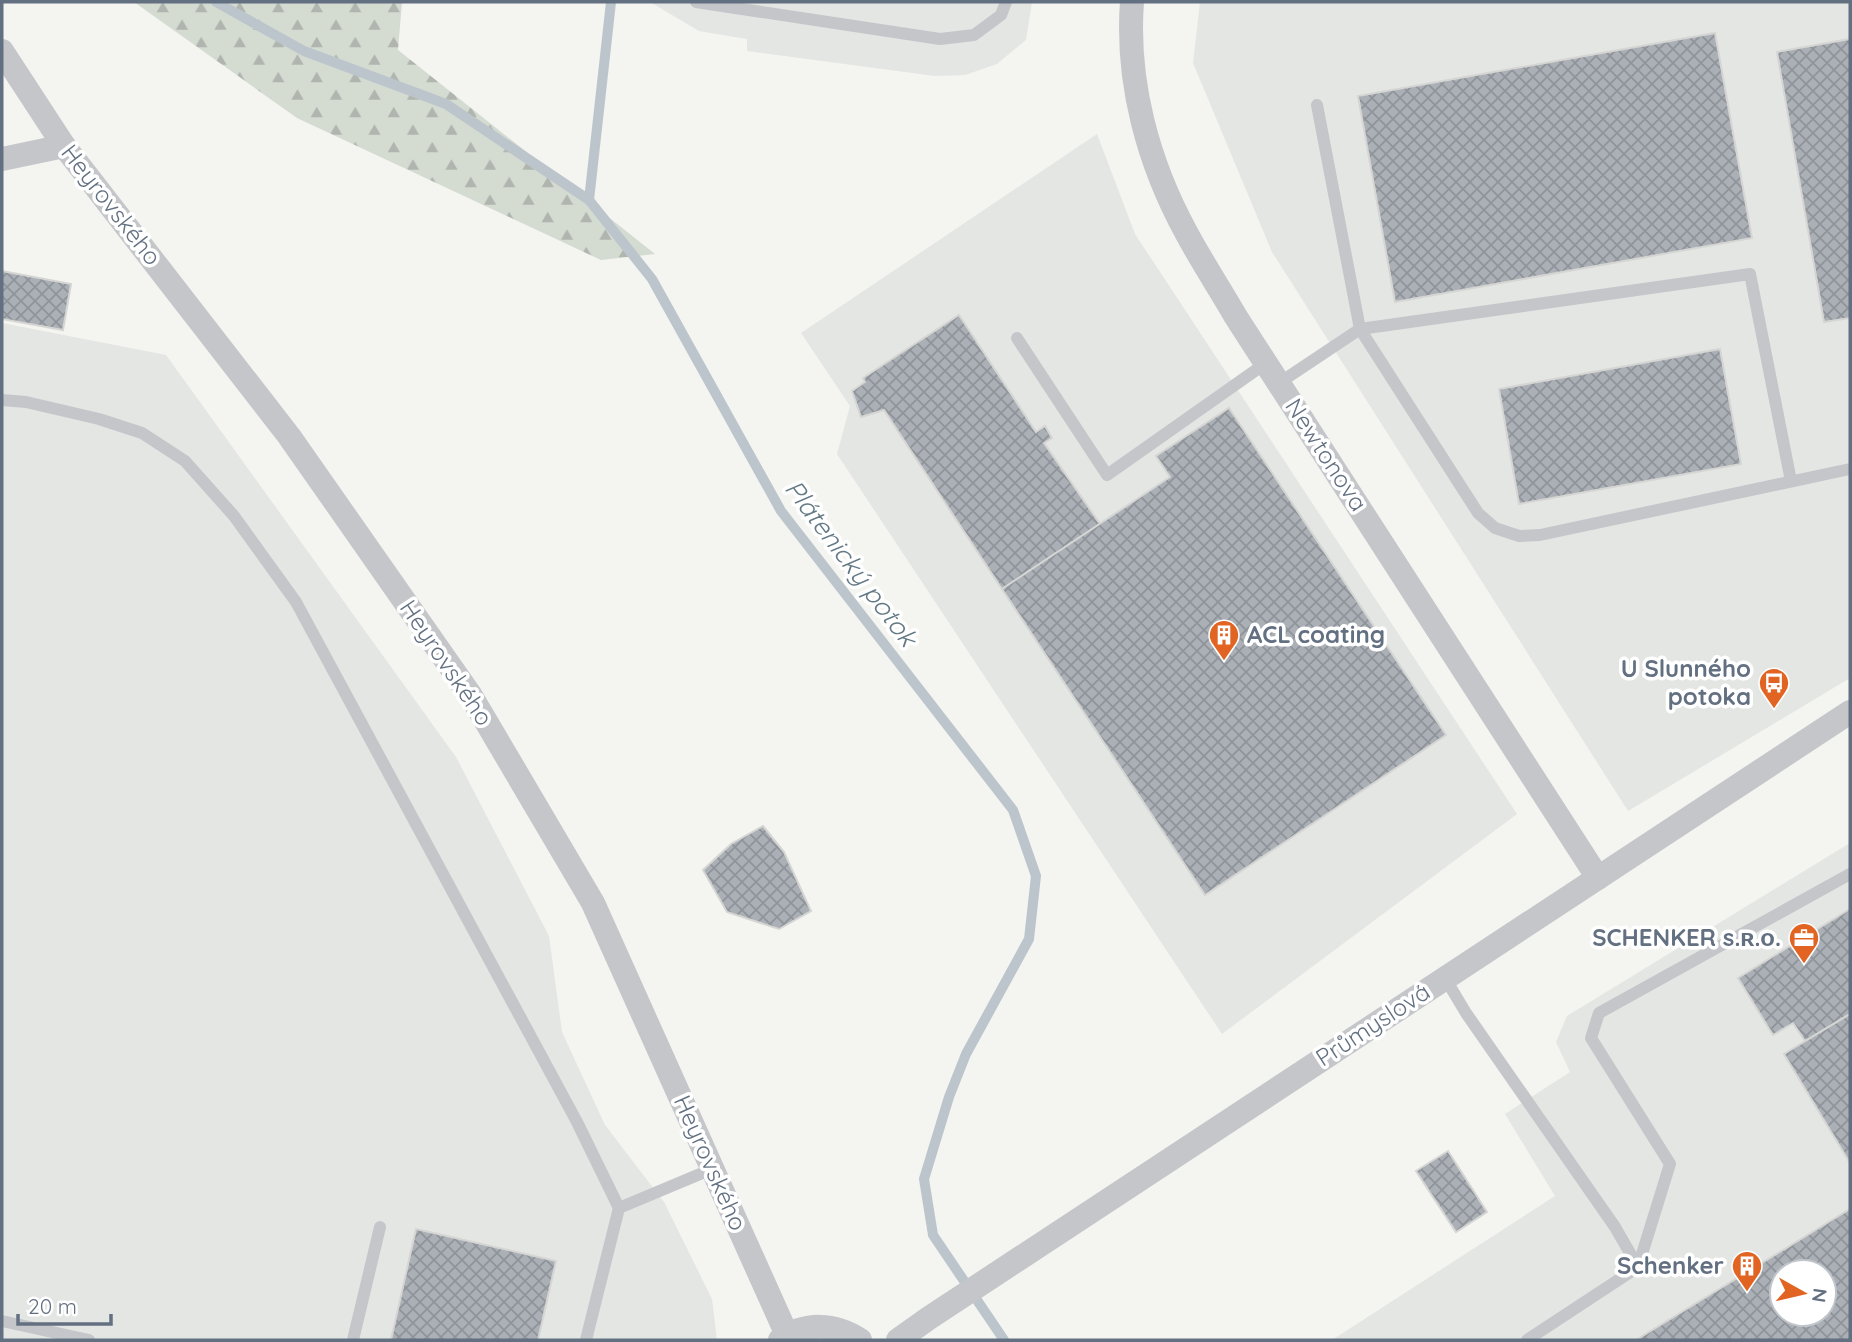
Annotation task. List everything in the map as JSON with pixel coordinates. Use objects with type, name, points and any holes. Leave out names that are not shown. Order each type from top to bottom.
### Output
[{"type":"street","name":"Newtonova","points":[[1132,2],[1130,22],[1141,122],[1158,173],[1186,232],[1273,373],[1598,878]]},
{"type":"street","name":"Heyrovského","points":[[2,51],[64,146],[289,436],[471,696],[593,903],[712,1168],[784,1338]]},
{"type":"street","points":[[2,159],[64,146]]},
{"type":"street","name":"Průmyslová","points":[[898,1340],[1850,712]]},
{"type":"street","points":[[784,1338],[799,1330],[823,1326],[848,1332],[860,1340]]},
{"type":"lane","points":[[696,2],[940,38],[974,35],[1001,15],[1006,2]]},
{"type":"lane","points":[[1317,105],[1360,329],[1478,513],[1495,528],[1519,536],[1540,535],[1850,469]]},
{"type":"lane","points":[[1017,338],[1108,475],[1273,373],[1360,329],[1750,274],[1791,481]]},
{"type":"lane","points":[[2,400],[26,402],[87,416],[142,433],[185,461],[234,516],[296,602],[577,1122],[619,1208],[586,1340]]},
{"type":"lane","points":[[1527,1340],[1639,1267],[1670,1164],[1591,1038],[1599,1013],[1850,874]]},
{"type":"lane","points":[[1445,978],[1465,1013],[1615,1227],[1639,1267]]},
{"type":"lane","points":[[619,1208],[712,1168]]},
{"type":"lane","points":[[353,1340],[380,1227]]},
{"type":"lane","points":[[2,1321],[89,1340]]},
{"type":"shaded area","points":[[650,2],[1032,2],[1026,40],[997,64],[965,75],[935,76],[747,51],[747,39],[699,31]]},
{"type":"shaded area","points":[[1200,2],[1850,2],[1850,678],[1628,811],[1272,252],[1193,63]]},
{"type":"shaded area","points":[[1097,134],[1135,234],[1517,814],[1222,1034],[837,454],[850,406],[801,333]]},
{"type":"shaded area","points":[[2,323],[166,355],[456,757],[549,936],[562,1032],[605,1125],[664,1202],[712,1299],[717,1340],[2,1340]]},
{"type":"shaded area","points":[[1850,843],[1850,1340],[1332,1340],[1555,1196],[1505,1114],[1570,1072],[1556,1042],[1567,1016]]},
{"type":"green space","points":[[134,2],[402,2],[398,50],[655,254],[601,260],[297,118]]},
{"type":"building","points":[[1715,33],[1752,238],[1395,302],[1358,96]]},
{"type":"building","points":[[1850,39],[1850,318],[1824,322],[1777,52]]},
{"type":"building","points":[[2,271],[71,284],[63,330],[2,319]]},
{"type":"building","points":[[959,315],[1036,432],[1045,426],[1052,438],[1044,443],[1100,524],[1002,589],[884,410],[861,417],[852,391],[865,382],[863,378]]},
{"type":"building","points":[[1720,349],[1741,464],[1519,504],[1499,389]]},
{"type":"building","name":"ACL coating","points":[[1229,408],[1446,735],[1205,895],[1002,589],[1170,477],[1156,456]]},
{"type":"building","points":[[763,826],[784,852],[811,911],[779,929],[727,912],[703,870],[731,844]]},
{"type":"building","points":[[1850,909],[1850,1014],[1805,1041],[1793,1023],[1773,1035],[1738,978]]},
{"type":"building","points":[[1850,1014],[1850,1163],[1784,1054]]},
{"type":"building","points":[[1448,1151],[1487,1212],[1456,1232],[1416,1171]]},
{"type":"building","name":"Schenker","points":[[1850,1209],[1850,1340],[1636,1340],[1768,1259],[1768,1328],[1838,1328],[1838,1258],[1770,1258]]},
{"type":"building","points":[[416,1229],[556,1261],[538,1340],[391,1340]]},
{"type":"waterway","name":"Plátenický potok","points":[[216,2],[304,51],[446,104],[589,200],[652,279],[781,511],[1013,810],[1036,876],[1029,939],[966,1054],[949,1097],[924,1179],[933,1235],[1004,1340]]},
{"type":"waterway","points":[[589,200],[611,2]]},
{"type":"place","name":"ACL coating","points":[[1224,662]]},
{"type":"place","name":"U Slunného potoka","points":[[1774,710]]},
{"type":"place","name":"SCHENKER s.ʀ.ᴏ.","points":[[1804,965]]},
{"type":"place","name":"Schenker","points":[[1747,1293]]}]
